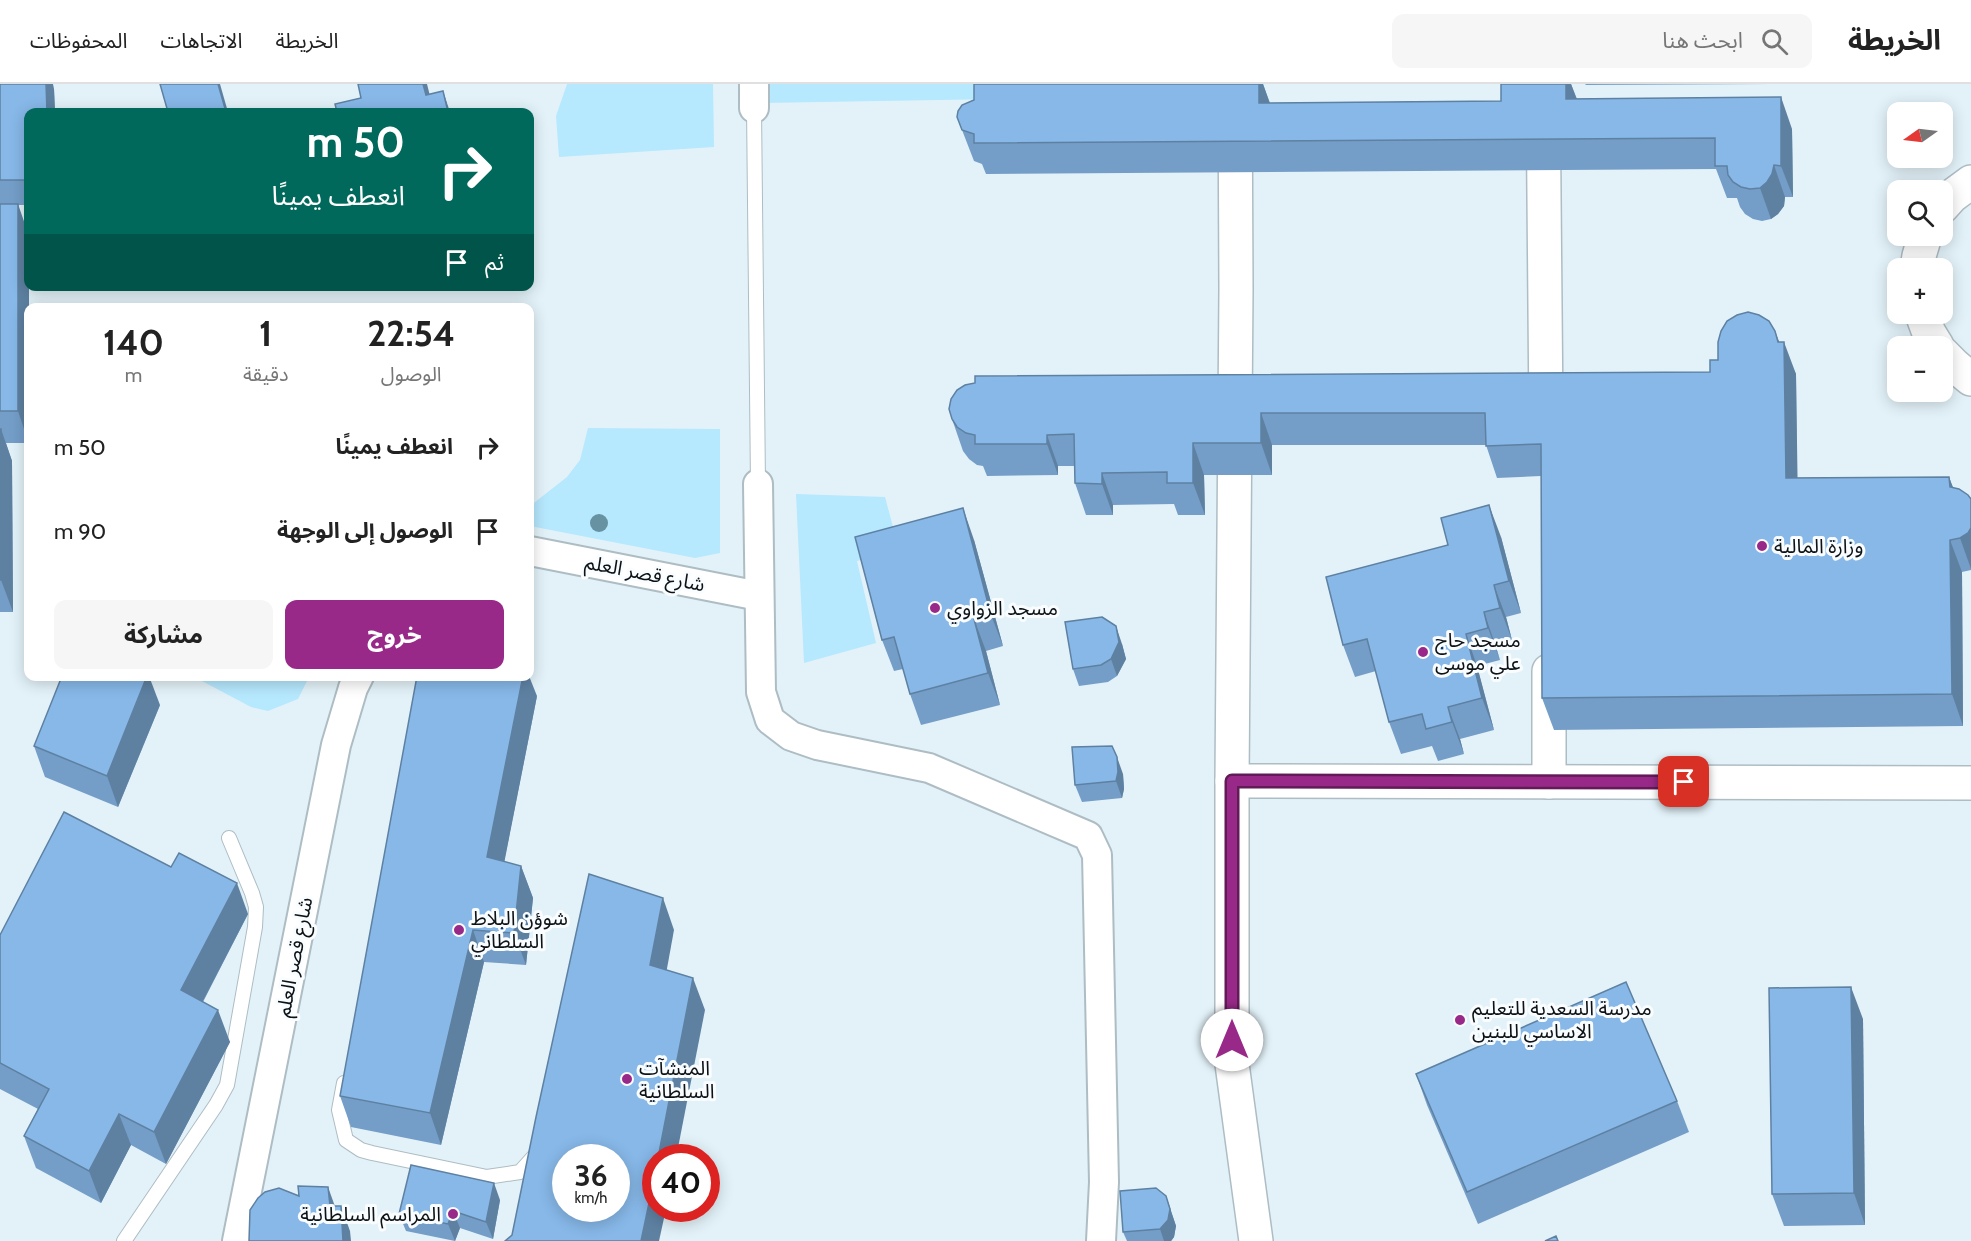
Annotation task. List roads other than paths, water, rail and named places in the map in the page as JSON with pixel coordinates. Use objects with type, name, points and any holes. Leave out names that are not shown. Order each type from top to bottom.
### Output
[{"type":"street","points":[[1235,84],[1232,1064],[1256,1241]]},
{"type":"street","points":[[1543,84],[1546,452]]},
{"type":"street","points":[[1953,195],[1971,182]]},
{"type":"street","points":[[1953,364],[1970,379]]},
{"type":"street","points":[[758,484],[761,692],[770,720],[790,736],[816,745],[929,768],[1088,836],[1097,855],[1104,1182],[1101,1241]]},
{"type":"street","name":"شارع قصر العلم","points":[[534,552],[759,596]]},
{"type":"street","points":[[1548,643],[1549,782]]},
{"type":"street","name":"شارع قصر العلم","points":[[237,1241],[336,745],[356,681]]},
{"type":"street","points":[[1232,781],[1971,783]]},
{"type":"lane","points":[[754,96],[758,484]]},
{"type":"lane","points":[[124,1241],[216,1105],[226,1084],[255,927],[256,907],[229,838]]},
{"type":"lane","points":[[346,1075],[339,1110],[346,1140],[361,1150],[487,1177],[520,1172],[538,1152]]},
{"type":"place","name":"وزارة المالية","points":[[1762,546]]},
{"type":"place","name":"مسجد الزواوي","points":[[935,608]]},
{"type":"place","name":"مسجد حاج علي موسى","points":[[1423,652]]},
{"type":"place","name":"شوؤن البلاط السلطاني","points":[[459,930]]},
{"type":"place","name":"مدرسة السعدية للتعليم الاساسي للبنين","points":[[1460,1020]]},
{"type":"place","name":"المنشآت السلطانية","points":[[627,1079]]},
{"type":"place","name":"المراسم السلطانية","points":[[453,1214]]}]
